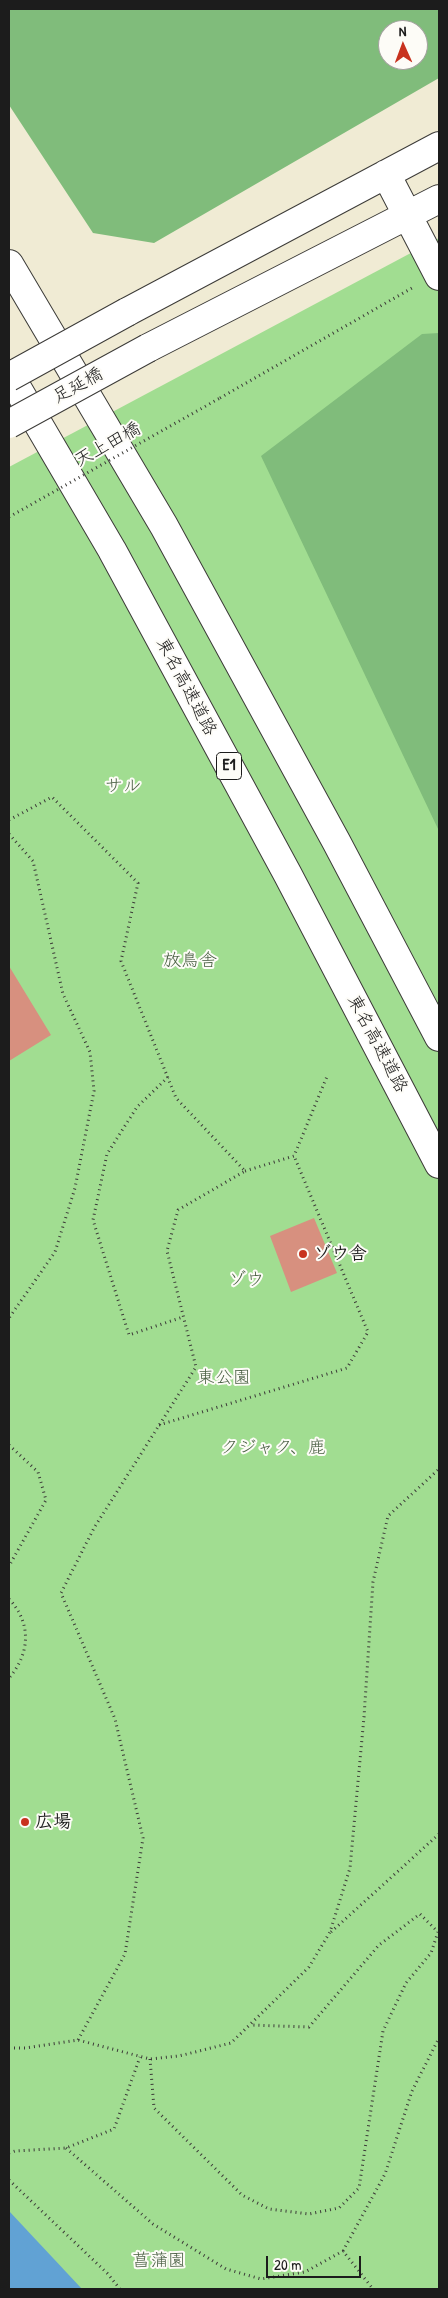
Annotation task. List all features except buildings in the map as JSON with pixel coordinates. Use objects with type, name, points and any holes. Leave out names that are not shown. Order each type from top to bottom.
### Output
[{"type":"main road","points":[[9,376],[439,146]]},
{"type":"main road","points":[[386,174],[438,275]]},
{"type":"main road","name":"足延橋","points":[[9,424],[148,348],[439,199]]},
{"type":"main road","points":[[9,264],[164,526],[336,842],[439,1037]]},
{"type":"main road","name":"東名高速道路","points":[[9,376],[112,550],[288,875],[439,1164]]},
{"type":"path","name":"天上田橋","points":[[9,516],[438,275]]},
{"type":"path","points":[[9,820],[52,797],[138,883],[121,961],[176,1098],[245,1171]]},
{"type":"path","points":[[9,834],[33,861],[63,994],[90,1052],[94,1091],[75,1188],[55,1252],[9,1318]]},
{"type":"path","points":[[159,1425],[347,1368],[368,1332],[294,1156],[328,1074]]},
{"type":"path","points":[[168,1077],[137,1107],[107,1154],[92,1220],[129,1335],[183,1317]]},
{"type":"path","points":[[78,2040],[125,1954],[143,1838],[115,1719],[61,1593],[94,1528],[196,1367],[166,1250],[178,1210],[245,1171],[294,1156]]},
{"type":"path","points":[[9,1445],[38,1472],[46,1500],[9,1566]]},
{"type":"path","points":[[9,2048],[24,2048],[78,2040],[150,2059],[179,2056],[231,2043],[309,1967],[330,1932],[350,1868],[364,1717],[373,1582],[388,1516],[439,1469]]},
{"type":"path","points":[[9,1599],[21,1615],[26,1632],[26,1650],[19,1667],[9,1678]]},
{"type":"path","points":[[330,1932],[439,1834]]},
{"type":"path","points":[[150,2059],[154,2108],[242,2195],[268,2209],[309,2214],[339,2208],[359,2188],[383,2031],[406,1983],[431,1953],[438,1932],[420,1914],[378,1945],[309,2027],[250,2025]]},
{"type":"path","points":[[66,2148],[153,2224],[226,2269],[260,2279],[305,2272],[343,2250],[385,2174],[412,2091],[439,2038]]},
{"type":"path","points":[[9,2153],[66,2148],[114,2128],[140,2057]]},
{"type":"path","points":[[9,2180],[108,2273],[120,2289]]},
{"type":"path","points":[[343,2250],[373,2289]]},
{"type":"green space","points":[[9,9],[439,9],[439,78],[154,243],[93,233],[9,105]]},
{"type":"green space","name":"東公園","points":[[439,238],[439,2289],[9,2289],[9,467]]},
{"type":"green space","points":[[439,333],[439,831],[261,456],[422,334]]},
{"type":"water","points":[[9,2211],[82,2289],[9,2289]]},
{"type":"place","name":"ゾウ舎","points":[[303,1254]]},
{"type":"place","name":"広場","points":[[25,1822]]},
{"type":"park label","name":"サル","points":[[123,786]]},
{"type":"park label","name":"放鳥舎","points":[[190,961]]},
{"type":"park label","name":"ゾウ","points":[[246,1280]]},
{"type":"park label","name":"クジャク、鹿","points":[[273,1448]]},
{"type":"park label","name":"菖蒲園","points":[[159,2261]]}]
